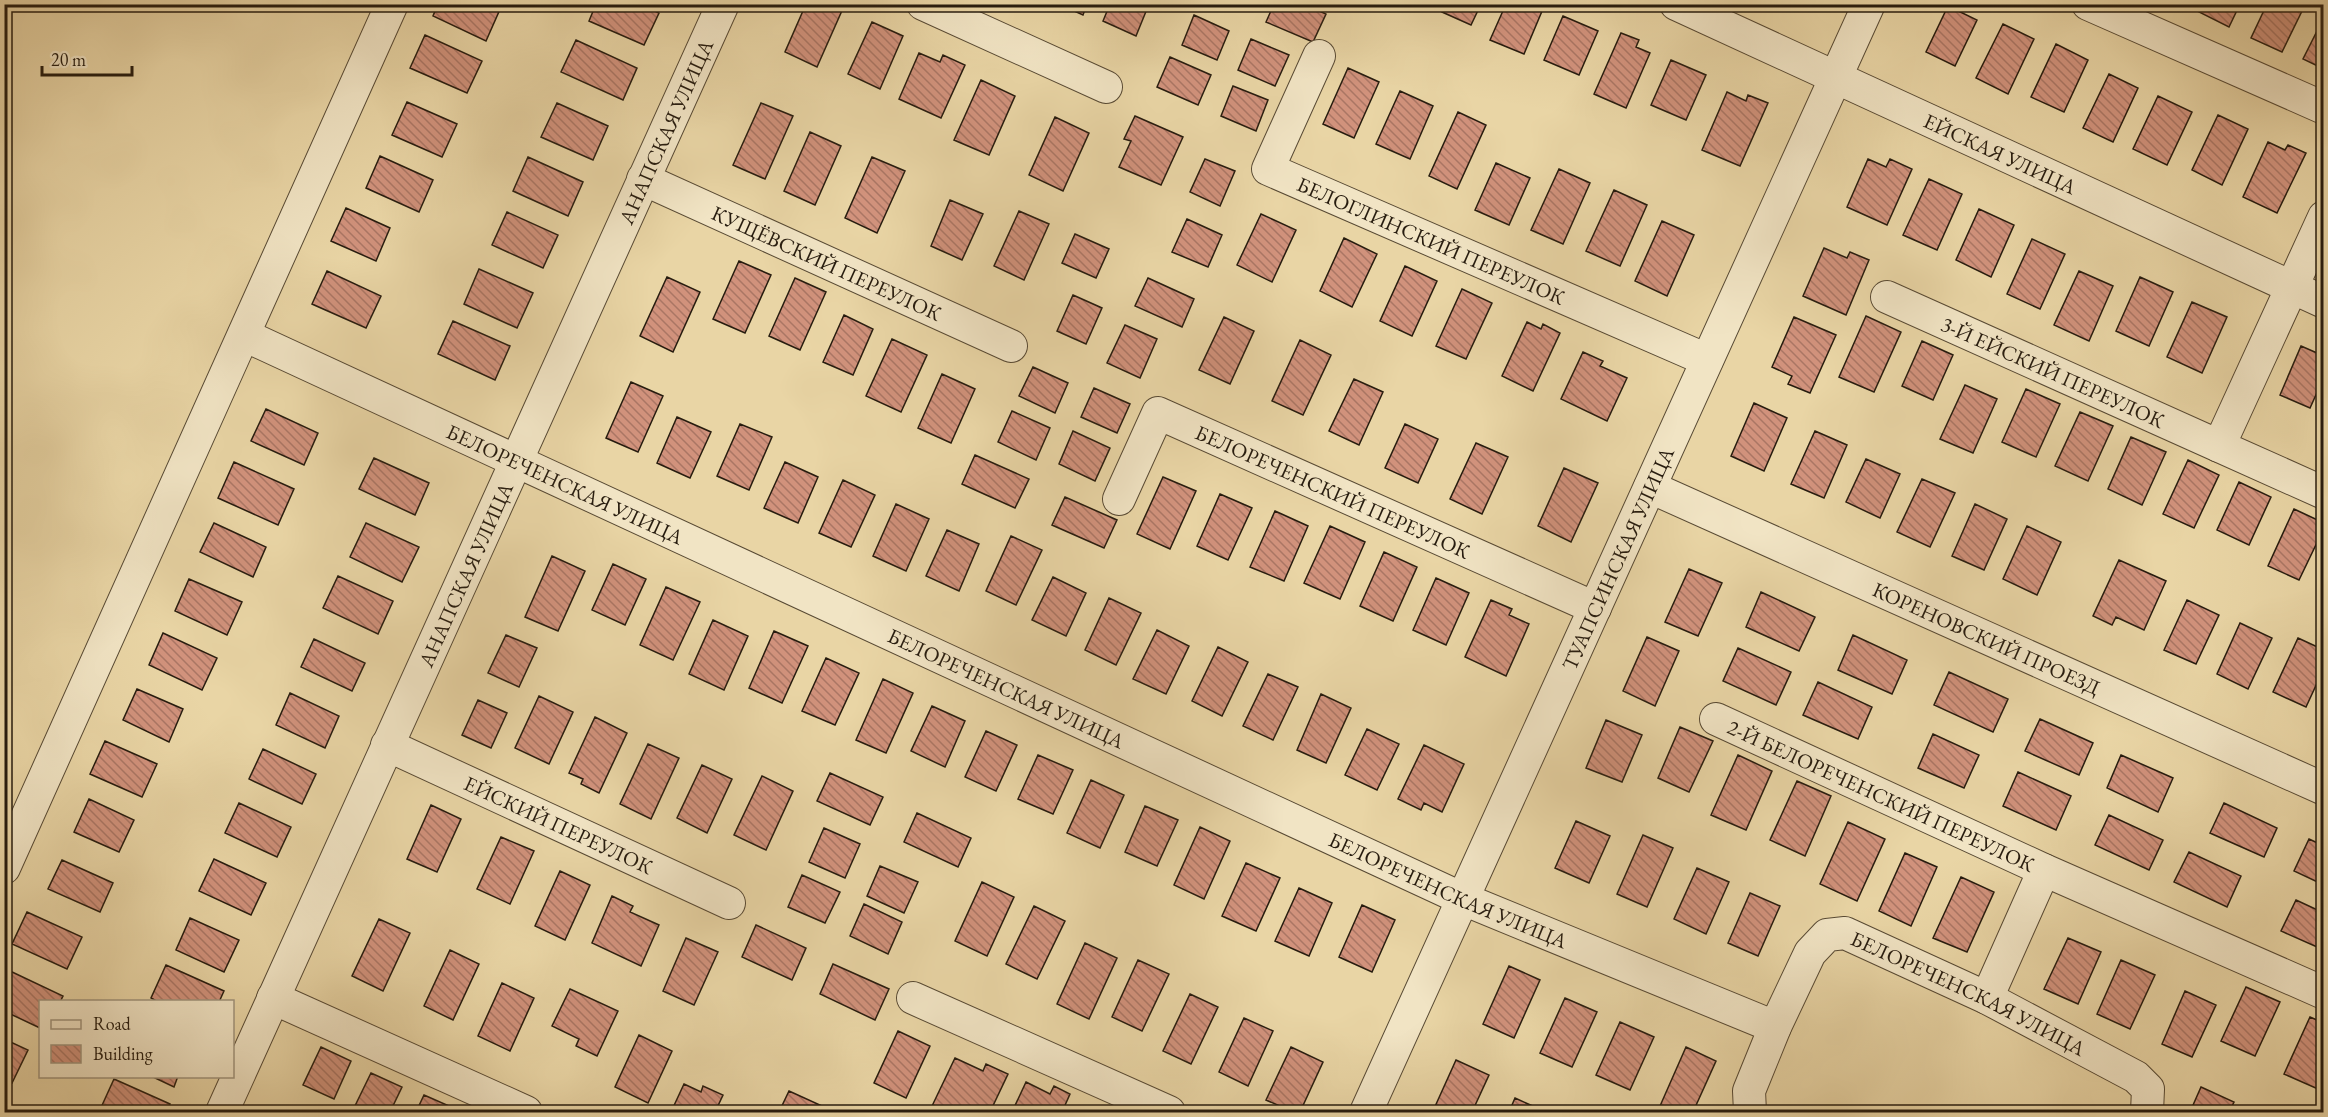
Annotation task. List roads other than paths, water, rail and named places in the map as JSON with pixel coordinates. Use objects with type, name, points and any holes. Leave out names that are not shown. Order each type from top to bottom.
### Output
[{"type":"street","points":[[4,868],[392,4]]},
{"type":"street","name":"АНАПСКАЯ УЛИЦА","points":[[222,1113],[723,4]]},
{"type":"street","points":[[923,4],[1106,87]]},
{"type":"street","name":"ЕЙСКАЯ УЛИЦА","points":[[1676,4],[2324,302]]},
{"type":"street","name":"ТУАПСИНСКАЯ УЛИЦА","points":[[1366,1113],[1869,4]]},
{"type":"street","points":[[2088,4],[2324,108]]},
{"type":"street","name":"БЕЛОГЛИНСКИЙ ПЕРЕУЛОК","points":[[1319,56],[1268,169],[1707,360]]},
{"type":"street","name":"КУЩЁВСКИЙ ПЕРЕУЛОК","points":[[643,178],[1011,346]]},
{"type":"street","points":[[2219,446],[2324,217]]},
{"type":"street","name":"3-Й ЕЙСКИЙ ПЕРЕУЛОК","points":[[1887,297],[2324,493]]},
{"type":"street","name":"БЕЛОРЕЧЕНСКАЯ УЛИЦА","points":[[244,335],[1463,898],[1775,1027]]},
{"type":"street","name":"БЕЛОРЕЧЕНСКИЙ ПЕРЕУЛОК","points":[[1119,499],[1158,413],[1595,608]]},
{"type":"street","name":"КОРЕНОВСКИЙ ПРОЕЗД","points":[[1650,487],[2324,789]]},
{"type":"street","name":"2-Й БЕЛОРЕЧЕНСКИЙ ПЕРЕУЛОК","points":[[1716,719],[2044,870],[2324,993]]},
{"type":"street","name":"ЕЙСКИЙ ПЕРЕУЛОК","points":[[387,745],[729,903]]},
{"type":"street","name":"2-Й БЕЛОРЕЧЕНСКИЙ ПЕРЕУЛОК","points":[[1987,998],[2044,870]]},
{"type":"street","name":"БЕЛОРЕЧЕНСКАЯ УЛИЦА","points":[[1749,1113],[1749,1091],[1775,1027],[1810,953],[1827,935],[1845,933],[1987,998],[2136,1077],[2148,1089],[2147,1113]]},
{"type":"street","points":[[273,998],[526,1113]]},
{"type":"street","points":[[913,998],[1169,1113]]}]
